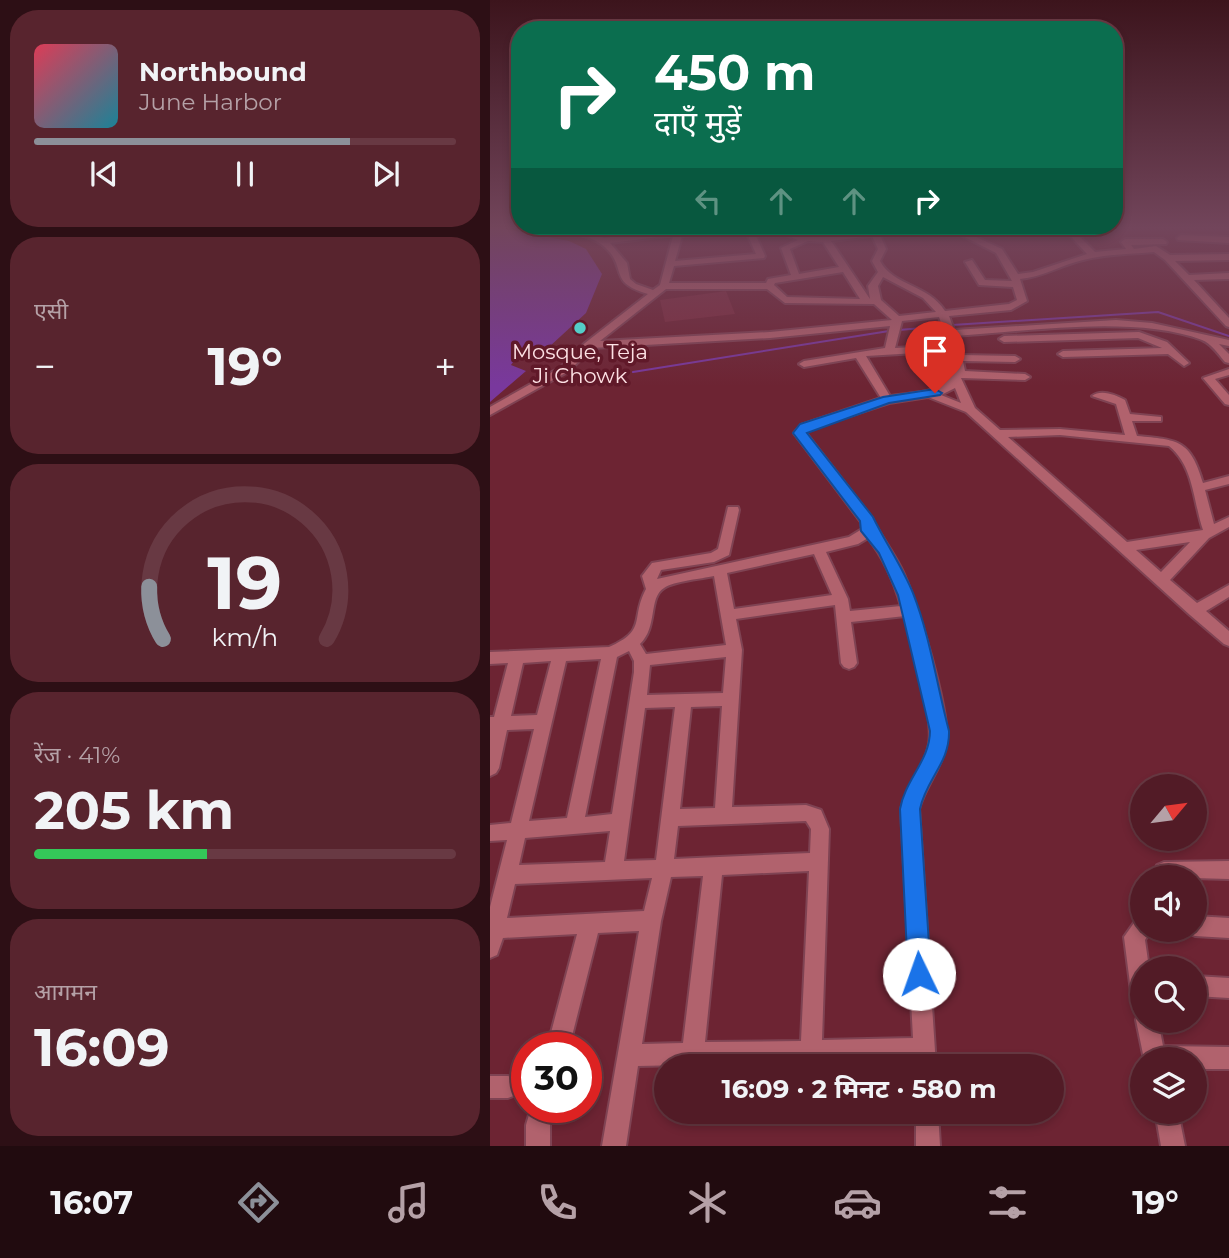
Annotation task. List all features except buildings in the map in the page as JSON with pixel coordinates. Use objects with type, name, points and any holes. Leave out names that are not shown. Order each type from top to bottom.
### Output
[{"type":"street","points":[[626,279],[629,284],[654,293]]},
{"type":"street","points":[[664,286],[665,279]]},
{"type":"street","points":[[721,279],[721,285]]},
{"type":"street","points":[[490,412],[565,369],[589,345],[664,286],[721,285],[781,279]]},
{"type":"street","points":[[853,279],[896,323]]},
{"type":"street","points":[[872,301],[873,286],[877,279]]},
{"type":"street","points":[[897,279],[925,294],[951,335],[959,377],[970,410]]},
{"type":"street","points":[[980,279],[982,283],[1023,279]]},
{"type":"street","points":[[1188,279],[1227,319]]},
{"type":"street","points":[[951,335],[1022,301],[1016,281]]},
{"type":"street","points":[[773,282],[785,300],[872,301]]},
{"type":"street","points":[[1213,304],[1229,304]]},
{"type":"street","points":[[589,345],[770,335],[896,323],[951,335],[1015,359]]},
{"type":"street","points":[[890,346],[896,323]]},
{"type":"street","points":[[804,364],[951,335],[1116,323],[1152,326],[1229,343]]},
{"type":"street","points":[[951,335],[1149,337],[1184,363]]},
{"type":"street","points":[[1094,336],[1103,352]]},
{"type":"street","points":[[1208,338],[1229,360]]},
{"type":"street","points":[[1063,354],[1171,351]]},
{"type":"street","points":[[859,354],[887,400]]},
{"type":"street","points":[[1229,372],[1208,378],[1229,402]]},
{"type":"street","points":[[924,1054],[910,809],[916,786],[940,749],[939,731],[909,610],[886,551],[869,531],[867,521],[800,433],[805,427],[887,400],[929,394],[950,387],[959,377],[1025,377]]},
{"type":"street","points":[[929,394],[970,410],[1229,640]]},
{"type":"street","points":[[1098,396],[1118,399],[1127,417],[1132,438]]},
{"type":"street","points":[[1127,417],[1157,419]]},
{"type":"street","points":[[998,434],[1035,431],[1164,441],[1179,447],[1193,467],[1207,533]]},
{"type":"street","points":[[1198,488],[1229,480]]},
{"type":"street","points":[[490,658],[610,653],[632,644],[644,631],[653,588],[649,576],[657,566],[714,557],[724,552],[733,510]]},
{"type":"street","points":[[1161,582],[1207,533],[1229,521]]},
{"type":"street","points":[[653,588],[671,580],[853,541],[869,531]]},
{"type":"street","points":[[1122,547],[1207,533]]},
{"type":"street","points":[[818,549],[841,599],[849,663]]},
{"type":"street","points":[[720,571],[734,650],[723,815]]},
{"type":"street","points":[[1195,611],[1229,590]]},
{"type":"street","points":[[727,615],[841,599]]},
{"type":"street","points":[[844,617],[909,610]]},
{"type":"street","points":[[613,870],[642,660],[632,644]]},
{"type":"street","points":[[642,660],[734,650]]},
{"type":"street","points":[[575,826],[610,653]]},
{"type":"street","points":[[560,655],[509,875],[496,900],[492,941],[590,924],[651,921]]},
{"type":"street","points":[[490,768],[496,724],[517,657]]},
{"type":"street","points":[[638,702],[732,699]]},
{"type":"street","points":[[614,1146],[651,921],[664,868],[684,701]]},
{"type":"street","points":[[496,724],[545,722]]},
{"type":"street","points":[[670,818],[806,813],[815,816],[820,829],[811,1050]]},
{"type":"street","points":[[490,834],[621,822]]},
{"type":"street","points":[[509,875],[819,862]]},
{"type":"street","points":[[693,1053],[713,866]]},
{"type":"street","points":[[1207,870],[1229,870]]},
{"type":"street","points":[[562,1032],[590,924]]},
{"type":"street","points":[[1207,927],[1229,928]]},
{"type":"street","points":[[1207,987],[1229,988]]},
{"type":"street","points":[[629,1055],[811,1050],[876,1054]]},
{"type":"street","points":[[1207,1058],[1229,1058]]},
{"type":"street","points":[[538,1123],[538,1146]]},
{"type":"street","points":[[927,1124],[928,1146]]},
{"type":"street","points":[[1169,1124],[1173,1146]]},
{"type":"shaded area","points":[[490,279],[600,279],[586,313],[549,347],[531,347],[519,355],[511,365],[526,371],[490,402]]},
{"type":"shaded area","points":[[726,291],[735,314],[665,322],[660,300]]},
{"type":"waterway","points":[[952,325],[1158,312],[1229,336]]},
{"type":"waterway","points":[[899,330],[945,326]]},
{"type":"waterway","points":[[633,372],[889,331]]},
{"type":"place","name":"Mosque, Teja Ji Chowk","points":[[580,328]]},
{"type":"route","points":[[919,974],[910,809],[919,779],[940,749],[939,731],[906,595],[886,551],[869,531],[867,521],[801,438],[800,433],[805,427],[887,400],[935,393]]}]
